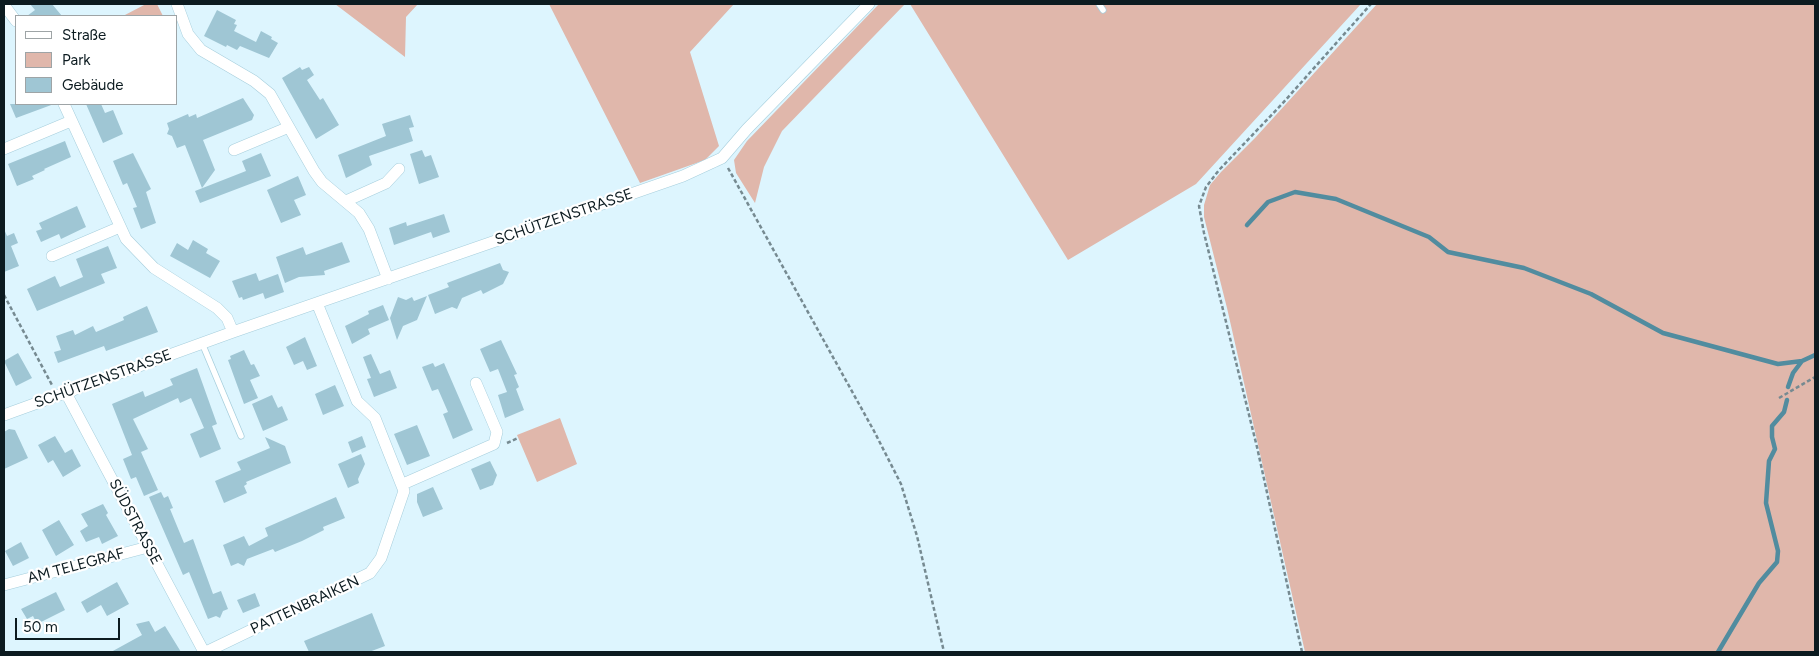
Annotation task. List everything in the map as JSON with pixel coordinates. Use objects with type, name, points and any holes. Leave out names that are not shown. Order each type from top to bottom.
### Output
[{"type":"street","points":[[177,4],[188,34],[201,50],[263,86],[270,94],[322,182],[346,201],[358,213],[369,229],[388,278]]},
{"type":"street","name":"SCHÜTZENSTRASSE","points":[[4,415],[317,302],[683,176],[722,158],[747,129],[869,4]]},
{"type":"street","points":[[4,5],[15,20]]},
{"type":"street","points":[[64,105],[126,239],[143,258],[217,308],[227,318],[233,332]]},
{"type":"street","points":[[4,149],[71,121]]},
{"type":"street","points":[[234,150],[290,127]]},
{"type":"street","points":[[346,201],[386,183],[399,169]]},
{"type":"street","points":[[52,256],[120,227]]},
{"type":"street","points":[[317,302],[357,401],[375,418],[403,484],[494,444],[496,432],[476,383]]},
{"type":"street","name":"SÜDSTRASSE","points":[[62,394],[205,652]]},
{"type":"street","name":"PATTENBRAIKEN","points":[[205,652],[370,574],[381,558],[404,491],[403,484]]},
{"type":"street","name":"AM TELEGRAF","points":[[4,585],[148,547]]},
{"type":"lane","points":[[1099,4],[1103,10]]},
{"type":"lane","points":[[202,343],[241,436]]},
{"type":"path","points":[[1302,652],[1257,447],[1204,233],[1200,206],[1206,187],[1219,170],[1282,104],[1371,4]]},
{"type":"path","points":[[722,158],[874,431],[901,484],[916,536],[944,652]]},
{"type":"path","points":[[4,295],[62,394]]},
{"type":"path","points":[[1779,398],[1815,377]]},
{"type":"green space","points":[[146,4],[157,4],[162,15],[125,15]]},
{"type":"green space","points":[[335,4],[418,4],[406,17],[405,57]]},
{"type":"green space","points":[[549,4],[734,4],[690,52],[719,146],[705,160],[640,183]]},
{"type":"green space","points":[[879,4],[905,4],[782,131],[764,167],[755,203],[736,173],[734,160],[747,141]]},
{"type":"green space","points":[[910,4],[1361,4],[1196,184],[1068,260]]},
{"type":"green space","points":[[1377,4],[1815,4],[1815,652],[1305,652],[1227,308],[1204,217],[1204,205],[1210,185],[1221,172],[1255,138]]},
{"type":"green space","points":[[560,418],[577,464],[537,482],[517,435]]},
{"type":"building","points":[[30,4],[52,4],[61,15],[28,15],[35,10]]},
{"type":"building","points":[[217,10],[236,20],[234,24],[237,25],[234,31],[256,42],[261,31],[272,37],[271,39],[278,43],[269,58],[240,46],[237,50],[227,45],[226,47],[204,36]]},
{"type":"building","points":[[300,67],[302,70],[309,67],[314,75],[307,80],[320,100],[323,98],[339,125],[316,139],[282,78]]},
{"type":"building","points":[[243,98],[254,115],[252,120],[203,140],[215,170],[202,188],[185,145],[177,148],[172,136],[167,134],[169,129],[167,123],[188,114],[189,117],[196,114],[197,118]]},
{"type":"building","points":[[10,104],[51,105],[16,118]]},
{"type":"building","points":[[86,105],[101,105],[105,113],[113,110],[123,134],[103,143]]},
{"type":"building","points":[[410,115],[414,127],[409,128],[413,141],[369,156],[372,165],[346,178],[338,155],[386,136],[382,124]]},
{"type":"building","points":[[65,141],[71,157],[44,169],[32,176],[34,179],[17,186],[8,164]]},
{"type":"building","points":[[422,150],[425,157],[431,155],[439,177],[419,184],[410,154]]},
{"type":"building","points":[[133,153],[151,189],[146,192],[156,223],[141,229],[133,208],[137,207],[127,183],[123,185],[113,161]]},
{"type":"building","points":[[261,153],[271,176],[200,203],[195,191],[246,171],[242,161]]},
{"type":"building","points":[[298,176],[306,195],[294,200],[301,215],[281,223],[267,190]]},
{"type":"building","points":[[77,206],[86,227],[61,239],[59,234],[41,242],[36,231],[42,229],[39,223]]},
{"type":"building","points":[[444,214],[450,232],[433,238],[431,232],[394,245],[389,228],[406,222],[407,226]]},
{"type":"building","points":[[4,229],[7,236],[14,233],[18,243],[11,246],[19,266],[4,272]]},
{"type":"building","points":[[193,240],[208,249],[206,253],[220,261],[210,278],[170,256],[177,243],[188,250]]},
{"type":"building","points":[[342,242],[350,262],[324,271],[325,275],[299,277],[285,283],[276,257],[303,247],[306,255]]},
{"type":"building","points":[[108,246],[117,268],[101,274],[105,283],[37,311],[27,289],[55,276],[60,287],[83,277],[76,259]]},
{"type":"building","points":[[500,263],[503,270],[509,272],[503,284],[483,294],[481,290],[462,298],[457,309],[452,307],[435,314],[428,295],[449,287],[447,283]]},
{"type":"building","points":[[256,273],[259,281],[278,274],[284,292],[265,299],[263,293],[243,300],[242,297],[239,298],[232,281]]},
{"type":"building","points":[[427,296],[417,320],[403,326],[397,340],[390,318],[398,297],[406,300],[412,297],[414,301]]},
{"type":"building","points":[[383,305],[389,320],[368,329],[370,334],[352,344],[345,326],[369,314],[368,311]]},
{"type":"building","points":[[147,306],[158,332],[106,351],[104,346],[58,363],[54,352],[61,350],[56,336],[73,330],[75,335],[93,326],[96,332],[124,320],[123,317]]},
{"type":"building","points":[[305,337],[317,366],[307,370],[303,361],[294,365],[286,347]]},
{"type":"building","points":[[501,340],[517,374],[514,375],[519,387],[516,389],[524,410],[505,418],[498,395],[507,392],[498,369],[490,372],[480,349]]},
{"type":"building","points":[[244,350],[251,365],[254,364],[260,376],[250,380],[258,398],[244,404],[228,360],[231,359],[230,356]]},
{"type":"building","points":[[18,353],[32,378],[16,386],[4,361]]},
{"type":"building","points":[[371,354],[380,374],[390,370],[397,388],[374,397],[367,379],[371,378],[363,357]]},
{"type":"building","points":[[433,363],[435,367],[444,363],[473,430],[453,439],[443,414],[448,412],[438,389],[432,391],[422,367]]},
{"type":"building","points":[[197,368],[217,424],[212,426],[221,449],[200,458],[190,434],[204,428],[191,398],[180,403],[178,398],[133,419],[148,449],[141,452],[158,490],[144,496],[136,477],[131,479],[123,459],[132,455],[112,404],[143,391],[145,397],[173,385],[170,379]]},
{"type":"building","points":[[335,385],[344,406],[323,415],[315,394]]},
{"type":"building","points":[[272,395],[278,408],[282,406],[288,420],[263,431],[252,404]]},
{"type":"building","points":[[417,425],[430,456],[407,465],[394,434]]},
{"type":"building","points":[[9,429],[15,430],[28,458],[4,469],[4,432]]},
{"type":"building","points":[[55,436],[65,453],[72,449],[81,466],[63,477],[53,460],[48,463],[38,445]]},
{"type":"building","points":[[362,436],[366,447],[352,453],[348,442]]},
{"type":"building","points":[[265,437],[285,446],[291,463],[246,482],[247,484],[244,486],[247,493],[224,503],[215,481],[241,470],[237,462],[270,448]]},
{"type":"building","points":[[361,454],[365,464],[358,479],[359,483],[348,488],[338,464]]},
{"type":"building","points":[[490,461],[497,475],[493,485],[480,490],[471,469]]},
{"type":"building","points":[[433,487],[443,509],[423,517],[417,502],[417,494]]},
{"type":"building","points":[[161,492],[164,498],[168,496],[173,508],[170,509],[184,543],[193,539],[213,594],[221,591],[228,609],[223,611],[220,618],[216,616],[208,619],[189,572],[183,575],[149,497]]},
{"type":"building","points":[[336,497],[345,518],[323,527],[324,530],[302,541],[275,552],[273,549],[247,559],[244,566],[238,563],[231,566],[223,545],[244,536],[249,546],[268,536],[265,528]]},
{"type":"building","points":[[103,504],[108,513],[106,515],[118,536],[102,544],[99,537],[86,542],[80,531],[88,526],[81,514]]},
{"type":"building","points":[[59,520],[74,545],[56,556],[42,530]]},
{"type":"building","points":[[21,542],[29,558],[13,566],[5,551]]},
{"type":"building","points":[[117,582],[129,604],[107,616],[101,605],[87,613],[81,602]]},
{"type":"building","points":[[56,592],[65,610],[37,624],[33,616],[27,619],[21,609]]},
{"type":"building","points":[[255,593],[260,606],[243,613],[237,600]]},
{"type":"building","points":[[372,613],[385,646],[369,652],[309,652],[304,641]]},
{"type":"building","points":[[149,621],[155,632],[165,626],[181,652],[111,652],[142,635],[136,624]]},
{"type":"waterway","points":[[1247,225],[1268,202],[1295,192],[1336,199],[1429,237],[1448,252],[1524,268],[1591,294],[1663,333],[1778,364],[1802,361]]},
{"type":"waterway","points":[[1788,387],[1793,373],[1802,361],[1815,355]]},
{"type":"waterway","points":[[1718,652],[1759,583],[1777,562],[1778,551],[1766,503],[1769,461],[1775,449],[1772,426],[1784,412],[1787,400]]}]
